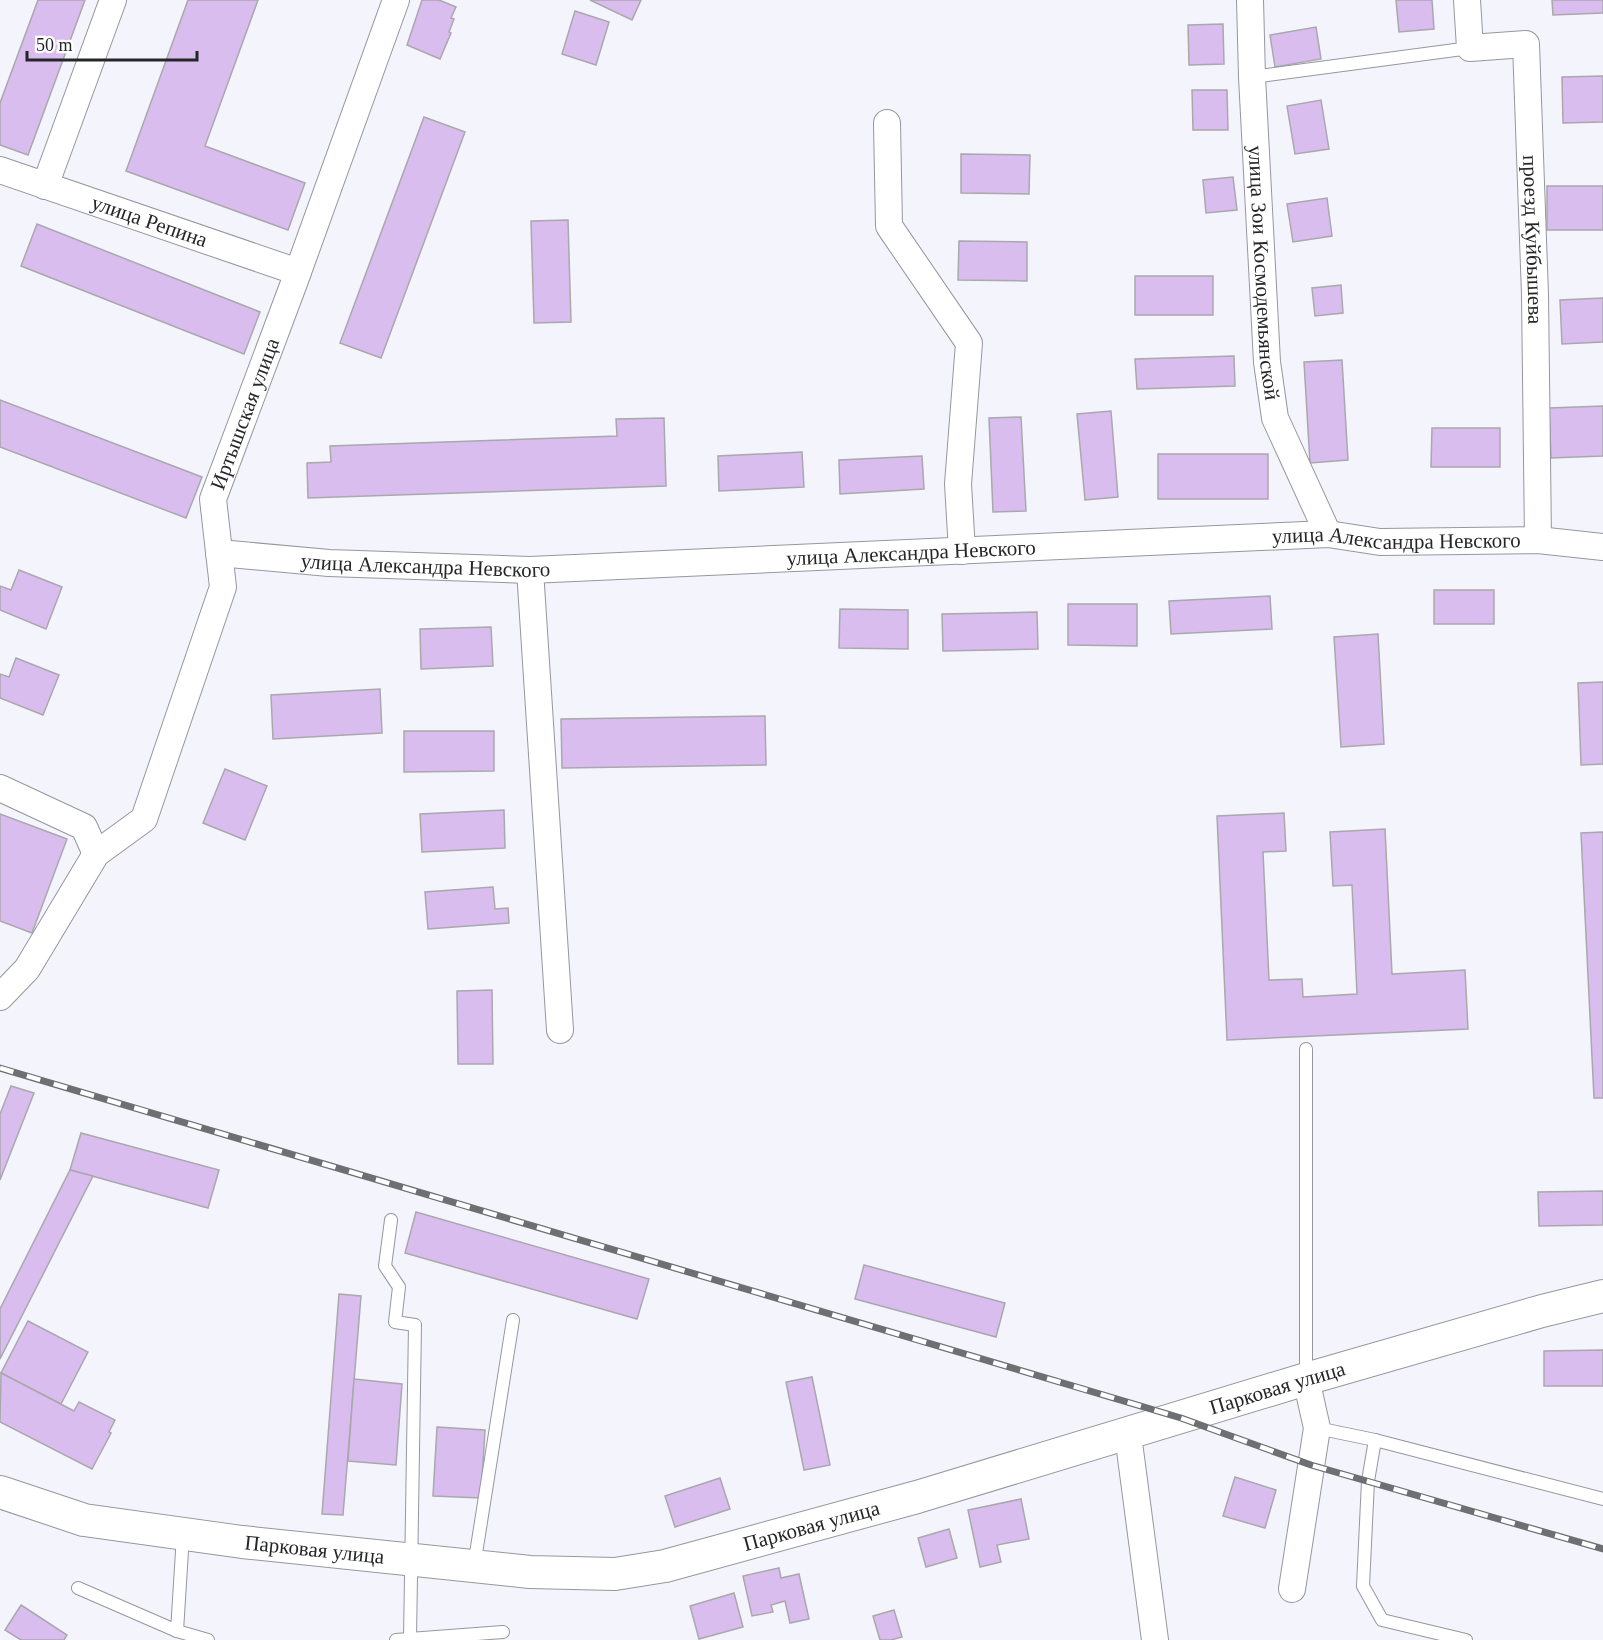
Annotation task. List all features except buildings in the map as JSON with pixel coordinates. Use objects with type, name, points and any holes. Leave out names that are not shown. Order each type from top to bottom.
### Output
[{"type":"street","points":[[45,186],[113,0]]},
{"type":"street","name":"Иртышская улица","points":[[0,997],[27,969],[96,854],[144,819],[223,587],[213,499],[396,0]]},
{"type":"street","name":"улица Зои Космодемьянской","points":[[1250,0],[1267,362],[1275,418],[1329,534]]},
{"type":"street","points":[[1467,0],[1470,48]]},
{"type":"street","name":"проезд Куйбышева","points":[[1470,48],[1526,44],[1535,294],[1538,540]]},
{"type":"street","points":[[887,123],[889,226],[969,343],[958,484],[962,551]]},
{"type":"street","name":"улица Репина","points":[[0,170],[298,272]]},
{"type":"street","name":"улица Александра Невского","points":[[219,553],[329,563],[530,570],[1329,534],[1380,542],[1538,540],[1603,547]]},
{"type":"street","points":[[530,570],[560,1030]]},
{"type":"street","points":[[0,788],[84,827],[96,854]]},
{"type":"street","name":"Парковая улица","points":[[0,1493],[84,1520],[183,1534],[474,1567],[530,1572],[615,1574],[665,1566],[918,1497],[1306,1379],[1531,1314],[1603,1296]]},
{"type":"street","points":[[1293,1589],[1317,1428],[1306,1379]]},
{"type":"street","points":[[1128,1434],[1155,1640]]},
{"type":"lane","points":[[1252,78],[1470,48]]},
{"type":"lane","points":[[1306,1049],[1306,1379]]},
{"type":"lane","points":[[391,1220],[385,1266],[399,1287],[395,1322],[416,1325],[410,1639]]},
{"type":"lane","points":[[474,1567],[513,1320]]},
{"type":"lane","points":[[1317,1428],[1375,1440],[1603,1499]]},
{"type":"lane","points":[[1375,1440],[1368,1480],[1364,1586],[1382,1620],[1466,1640]]},
{"type":"lane","points":[[177,1631],[183,1534]]},
{"type":"lane","points":[[78,1587],[177,1631],[208,1640]]},
{"type":"lane","points":[[396,1640],[503,1632]]},
{"type":"railway","points":[[0,1068],[1181,1418],[1311,1465],[1603,1549]]}]
